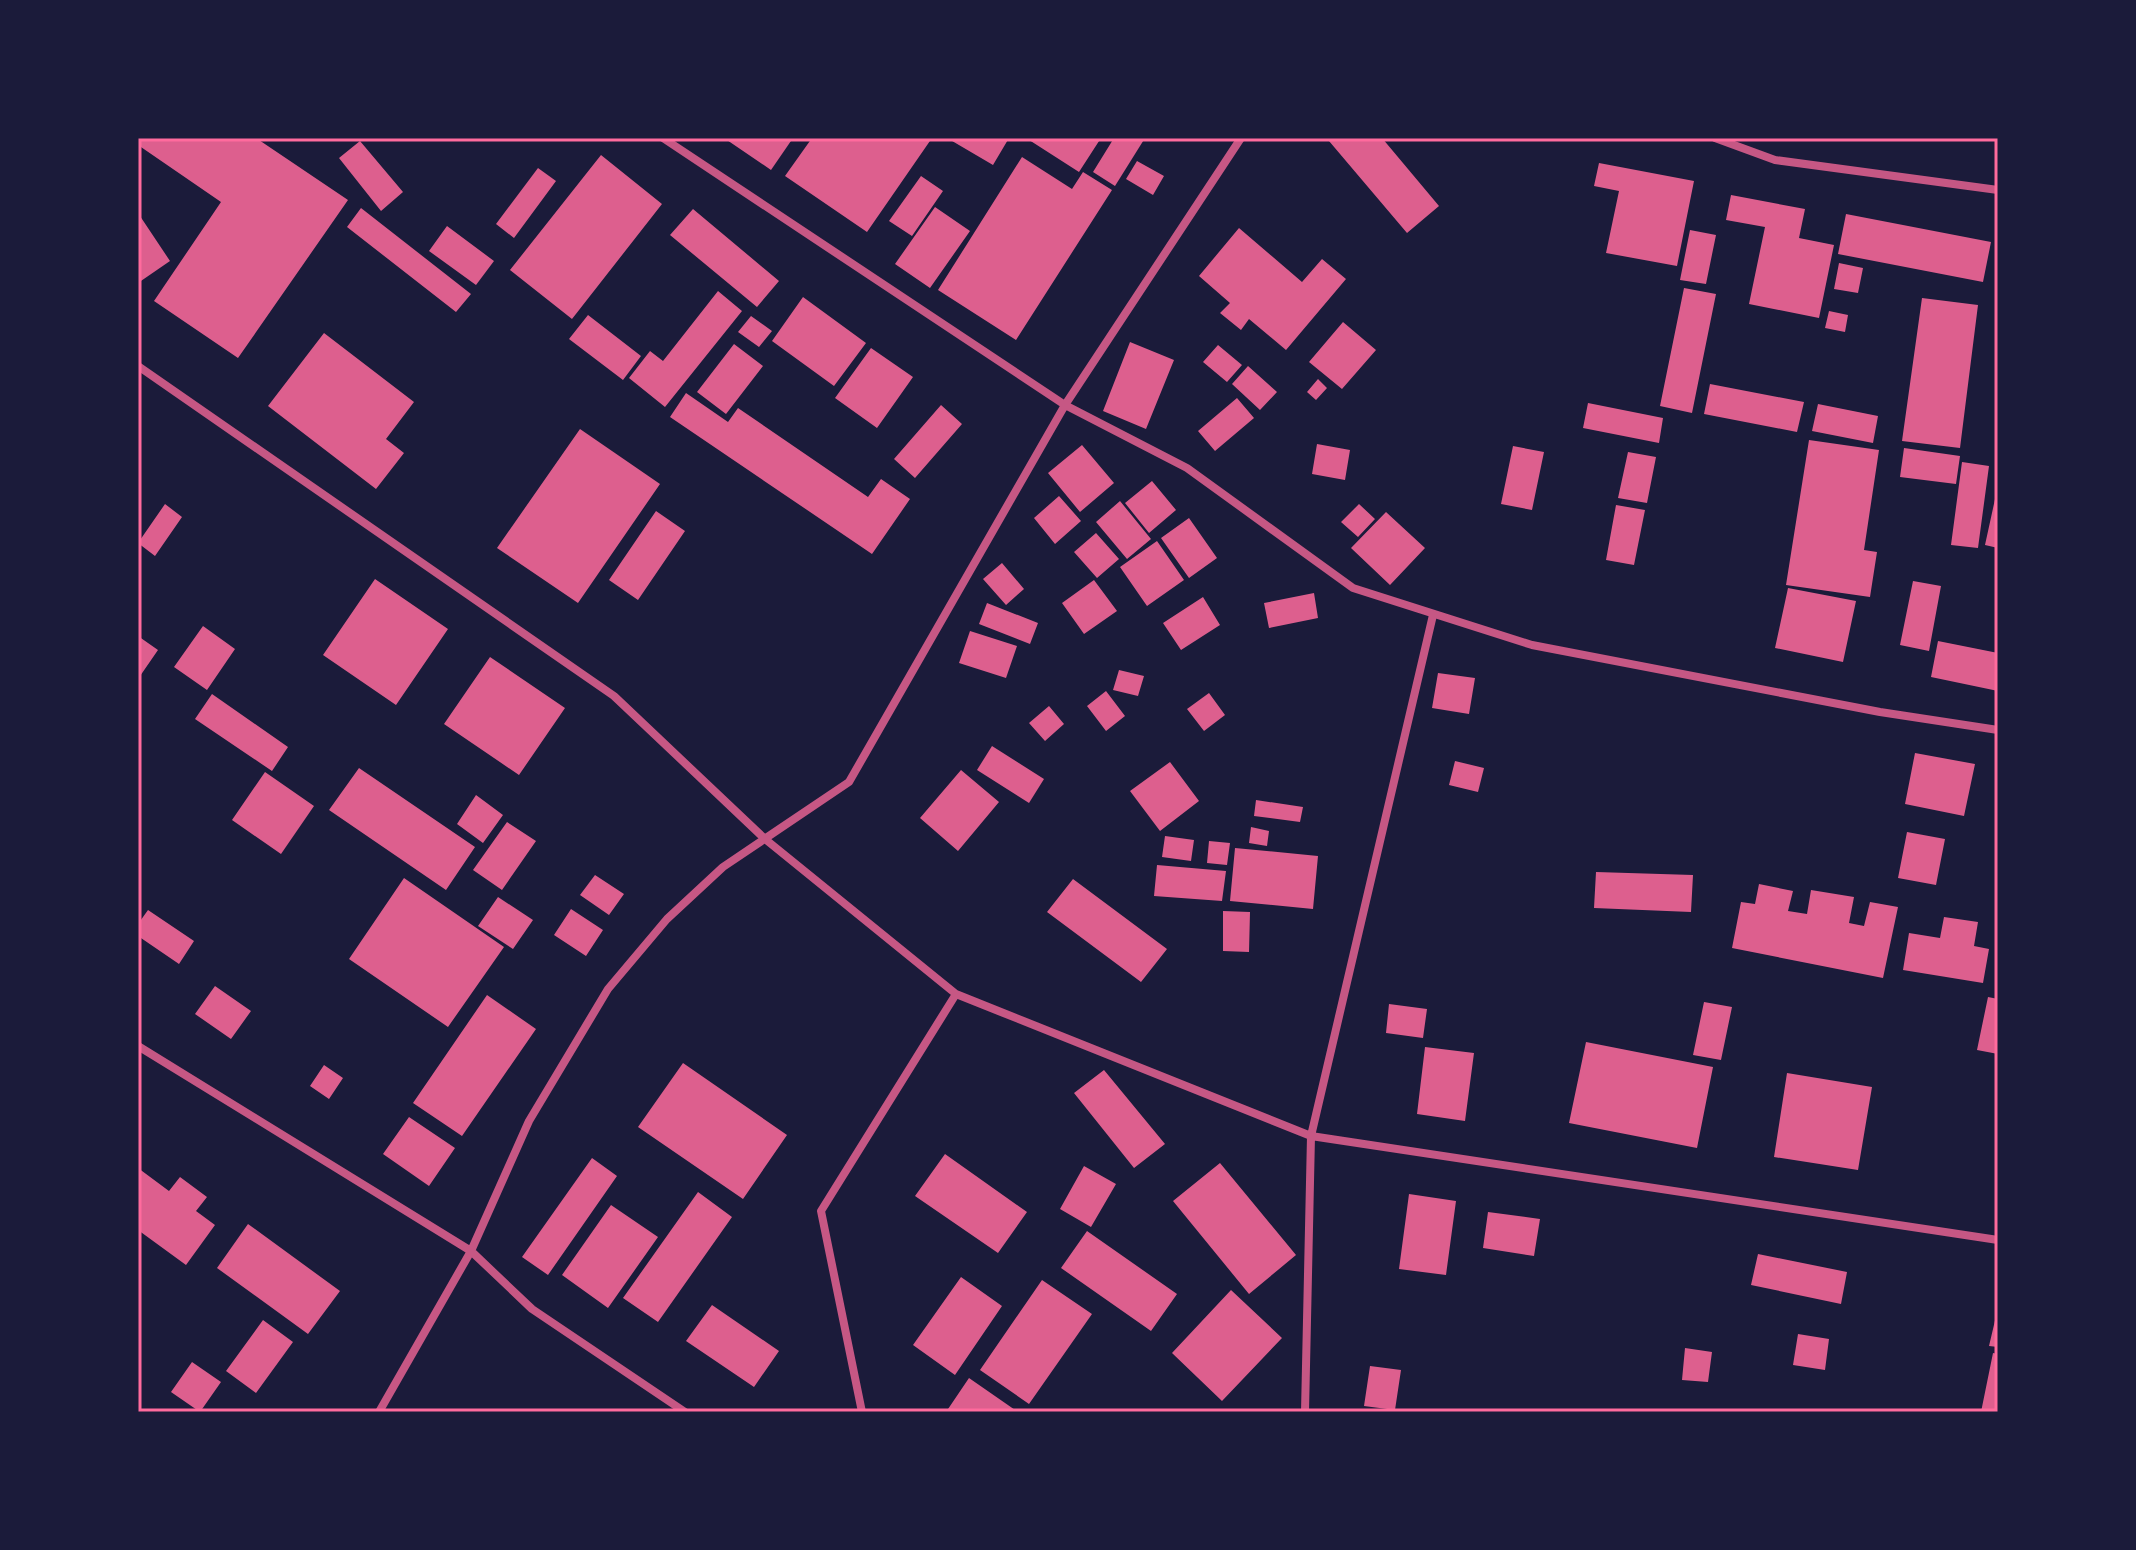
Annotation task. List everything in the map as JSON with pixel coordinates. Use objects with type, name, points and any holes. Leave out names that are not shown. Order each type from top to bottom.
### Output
[{"type":"street","points":[[663,138],[1065,405],[1187,468],[1353,588],[1532,645],[1880,712],[1998,730]]},
{"type":"street","points":[[379,1412],[471,1251],[529,1121],[608,989],[667,919],[723,867],[849,782],[1065,405],[1241,138]]},
{"type":"street","points":[[1715,138],[1775,160],[1998,190]]},
{"type":"street","points":[[138,366],[614,696],[765,839],[956,994],[1311,1136],[1998,1240]]},
{"type":"street","points":[[1305,1412],[1311,1136],[1433,615]]},
{"type":"street","points":[[862,1412],[821,1211],[956,994]]},
{"type":"street","points":[[138,1046],[471,1251],[532,1309],[685,1412]]},
{"type":"building","points":[[138,138],[256,138],[348,200],[238,358],[154,301],[221,202],[138,145]]},
{"type":"building","points":[[724,138],[793,138],[771,170]]},
{"type":"building","points":[[812,138],[932,138],[867,232],[785,176]]},
{"type":"building","points":[[947,138],[1009,138],[993,165]]},
{"type":"building","points":[[1026,138],[1101,138],[1079,172]]},
{"type":"building","points":[[1114,138],[1145,138],[1115,186],[1093,172]]},
{"type":"building","points":[[1332,138],[1382,138],[1439,206],[1407,233],[1329,141]]},
{"type":"building","points":[[360,141],[403,192],[381,211],[339,158]]},
{"type":"building","points":[[601,155],[662,204],[572,319],[510,270]]},
{"type":"building","points":[[1022,157],[1072,189],[1083,172],[1112,190],[1016,340],[938,290]]},
{"type":"building","points":[[1137,161],[1164,176],[1153,195],[1126,179]]},
{"type":"building","points":[[1599,163],[1694,181],[1677,266],[1606,253],[1619,191],[1594,186]]},
{"type":"building","points":[[538,168],[556,181],[514,238],[496,224]]},
{"type":"building","points":[[921,176],[943,191],[912,236],[889,221]]},
{"type":"building","points":[[1731,195],[1805,209],[1799,238],[1834,245],[1819,318],[1749,304],[1765,227],[1726,220]]},
{"type":"building","points":[[935,207],[970,231],[930,288],[895,264]]},
{"type":"building","points":[[361,208],[471,294],[456,312],[347,227]]},
{"type":"building","points":[[693,209],[779,281],[757,307],[670,235]]},
{"type":"building","points":[[138,213],[170,261],[138,283]]},
{"type":"building","points":[[1846,214],[1991,242],[1983,282],[1838,254]]},
{"type":"building","points":[[447,226],[494,261],[476,285],[429,251]]},
{"type":"building","points":[[1239,228],[1302,282],[1322,259],[1346,279],[1286,350],[1249,319],[1241,330],[1220,313],[1230,303],[1199,276]]},
{"type":"building","points":[[1690,230],[1716,235],[1706,284],[1680,280]]},
{"type":"building","points":[[1839,263],[1863,268],[1858,293],[1834,289]]},
{"type":"building","points":[[1684,288],[1716,294],[1692,413],[1660,406]]},
{"type":"building","points":[[718,291],[742,311],[665,407],[629,378],[650,351],[663,361]]},
{"type":"building","points":[[803,297],[866,343],[834,386],[772,341]]},
{"type":"building","points":[[1922,298],[1978,305],[1960,448],[1902,441]]},
{"type":"building","points":[[1829,311],[1848,315],[1845,332],[1825,328]]},
{"type":"building","points":[[588,315],[641,356],[623,380],[569,339]]},
{"type":"building","points":[[751,316],[772,331],[759,347],[738,332]]},
{"type":"building","points":[[1343,322],[1376,350],[1342,389],[1309,362]]},
{"type":"building","points":[[324,333],[414,402],[386,439],[404,453],[376,489],[268,406]]},
{"type":"building","points":[[1130,342],[1174,360],[1146,429],[1103,411]]},
{"type":"building","points":[[734,344],[763,366],[726,414],[697,392]]},
{"type":"building","points":[[1218,345],[1242,365],[1227,382],[1203,362]]},
{"type":"building","points":[[871,348],[913,377],[877,428],[835,398]]},
{"type":"building","points":[[1248,366],[1277,392],[1260,410],[1232,384]]},
{"type":"building","points":[[1318,379],[1327,388],[1316,400],[1307,392]]},
{"type":"building","points":[[1710,384],[1804,402],[1797,432],[1704,414]]},
{"type":"building","points":[[686,393],[728,422],[738,408],[868,497],[881,479],[910,499],[872,554],[670,417]]},
{"type":"building","points":[[1237,398],[1254,418],[1215,451],[1198,431]]},
{"type":"building","points":[[1588,403],[1663,418],[1659,443],[1583,428]]},
{"type":"building","points":[[1818,404],[1878,416],[1873,443],[1812,431]]},
{"type":"building","points":[[941,405],[962,424],[915,478],[894,459]]},
{"type":"building","points":[[580,429],[660,484],[578,603],[497,548]]},
{"type":"building","points":[[1809,440],[1879,450],[1864,550],[1877,552],[1870,597],[1786,585]]},
{"type":"building","points":[[1317,444],[1350,450],[1345,480],[1312,474]]},
{"type":"building","points":[[1082,445],[1114,483],[1080,512],[1048,473]]},
{"type":"building","points":[[1513,446],[1544,452],[1532,510],[1501,504]]},
{"type":"building","points":[[1904,448],[1960,456],[1956,484],[1900,477]]},
{"type":"building","points":[[1628,452],[1656,457],[1647,503],[1618,498]]},
{"type":"building","points":[[1962,462],[1989,466],[1978,548],[1951,545]]},
{"type":"building","points":[[1152,481],[1176,510],[1149,533],[1125,503]]},
{"type":"building","points":[[1998,490],[1998,548],[1985,545]]},
{"type":"building","points":[[1059,496],[1081,521],[1055,544],[1034,518]]},
{"type":"building","points":[[1120,501],[1151,539],[1127,559],[1096,522]]},
{"type":"building","points":[[165,504],[182,517],[155,556],[138,543]]},
{"type":"building","points":[[1359,504],[1375,519],[1358,537],[1341,522]]},
{"type":"building","points":[[1616,505],[1645,510],[1634,565],[1606,560]]},
{"type":"building","points":[[656,511],[685,531],[638,600],[609,580]]},
{"type":"building","points":[[1386,512],[1425,548],[1390,585],[1351,548]]},
{"type":"building","points":[[1189,518],[1217,558],[1189,578],[1161,538]]},
{"type":"building","points":[[1096,533],[1119,559],[1097,578],[1074,552]]},
{"type":"building","points":[[1157,541],[1184,580],[1147,606],[1120,567]]},
{"type":"building","points":[[1002,563],[1024,589],[1006,605],[983,579]]},
{"type":"building","points":[[375,579],[448,629],[396,705],[323,655]]},
{"type":"building","points":[[1094,580],[1117,611],[1084,634],[1062,603]]},
{"type":"building","points":[[1913,581],[1941,586],[1929,651],[1900,645]]},
{"type":"building","points":[[1788,588],[1856,601],[1843,662],[1775,648]]},
{"type":"building","points":[[1314,593],[1318,618],[1269,628],[1264,603]]},
{"type":"building","points":[[1203,597],[1220,625],[1181,650],[1163,623]]},
{"type":"building","points":[[987,603],[1038,623],[1030,644],[979,624]]},
{"type":"building","points":[[203,626],[235,649],[207,690],[174,667]]},
{"type":"building","points":[[970,631],[1017,646],[1006,678],[959,663]]},
{"type":"building","points":[[138,636],[158,650],[138,679]]},
{"type":"building","points":[[1938,641],[1998,653],[1998,691],[1931,677]]},
{"type":"building","points":[[490,657],[565,708],[519,775],[444,724]]},
{"type":"building","points":[[1119,670],[1144,676],[1138,696],[1113,690]]},
{"type":"building","points":[[1438,673],[1475,678],[1469,714],[1432,708]]},
{"type":"building","points":[[1106,691],[1125,716],[1106,731],[1087,706]]},
{"type":"building","points":[[1209,693],[1225,715],[1204,731],[1187,709]]},
{"type":"building","points":[[212,694],[288,747],[272,771],[195,719]]},
{"type":"building","points":[[1049,706],[1064,724],[1045,741],[1029,723]]},
{"type":"building","points":[[992,746],[1044,779],[1029,803],[977,770]]},
{"type":"building","points":[[1915,753],[1975,764],[1964,816],[1905,804]]},
{"type":"building","points":[[1455,761],[1484,768],[1478,792],[1449,785]]},
{"type":"building","points":[[1170,762],[1199,801],[1160,831],[1130,791]]},
{"type":"building","points":[[359,768],[475,847],[446,890],[329,810]]},
{"type":"building","points":[[961,770],[999,802],[958,851],[920,818]]},
{"type":"building","points":[[265,772],[314,806],[281,854],[232,820]]},
{"type":"building","points":[[476,795],[503,815],[483,843],[457,824]]},
{"type":"building","points":[[1256,800],[1303,807],[1300,822],[1254,816]]},
{"type":"building","points":[[507,822],[536,841],[502,890],[473,870]]},
{"type":"building","points":[[1251,827],[1269,831],[1267,846],[1249,843]]},
{"type":"building","points":[[1907,832],[1945,839],[1936,885],[1898,878]]},
{"type":"building","points":[[1165,836],[1194,840],[1191,861],[1162,857]]},
{"type":"building","points":[[1209,841],[1230,843],[1227,865],[1207,863]]},
{"type":"building","points":[[1235,848],[1318,856],[1313,909],[1230,901]]},
{"type":"building","points":[[1157,865],[1226,871],[1222,901],[1154,896]]},
{"type":"building","points":[[1596,872],[1693,875],[1691,912],[1594,908]]},
{"type":"building","points":[[595,875],[624,894],[609,915],[580,895]]},
{"type":"building","points":[[404,878],[504,947],[448,1027],[349,959]]},
{"type":"building","points":[[1073,879],[1167,949],[1141,982],[1047,912]]},
{"type":"building","points":[[1759,884],[1793,891],[1788,911],[1807,914],[1811,890],[1854,897],[1849,923],[1864,926],[1870,902],[1898,907],[1883,978],[1732,948],[1741,902],[1755,904]]},
{"type":"building","points":[[498,897],[533,920],[513,949],[478,926]]},
{"type":"building","points":[[571,909],[603,930],[586,956],[554,935]]},
{"type":"building","points":[[148,910],[194,941],[179,964],[138,936],[138,924]]},
{"type":"building","points":[[1223,911],[1250,912],[1249,952],[1223,951]]},
{"type":"building","points":[[1944,917],[1978,922],[1974,946],[1989,949],[1983,983],[1903,970],[1909,933],[1940,938]]},
{"type":"building","points":[[215,986],[251,1011],[231,1039],[195,1014]]},
{"type":"building","points":[[487,995],[536,1029],[462,1136],[413,1103]]},
{"type":"building","points":[[1988,997],[1998,999],[1998,1054],[1977,1050]]},
{"type":"building","points":[[1704,1002],[1732,1007],[1721,1060],[1693,1055]]},
{"type":"building","points":[[1389,1004],[1427,1009],[1423,1038],[1386,1033]]},
{"type":"building","points":[[1586,1042],[1713,1067],[1697,1148],[1569,1123]]},
{"type":"building","points":[[1425,1047],[1474,1053],[1465,1121],[1417,1114]]},
{"type":"building","points":[[683,1063],[787,1135],[743,1199],[638,1127]]},
{"type":"building","points":[[324,1065],[343,1078],[329,1099],[310,1086]]},
{"type":"building","points":[[1104,1070],[1165,1144],[1134,1168],[1074,1093]]},
{"type":"building","points":[[1787,1073],[1872,1087],[1858,1170],[1774,1157]]},
{"type":"building","points":[[409,1117],[455,1148],[429,1186],[383,1154]]},
{"type":"building","points":[[945,1154],[1027,1212],[998,1253],[915,1196]]},
{"type":"building","points":[[592,1158],[617,1176],[548,1275],[522,1257]]},
{"type":"building","points":[[1220,1163],[1296,1255],[1249,1294],[1173,1201]]},
{"type":"building","points":[[1084,1166],[1116,1184],[1091,1227],[1060,1209]]},
{"type":"building","points":[[138,1168],[169,1191],[180,1177],[207,1197],[196,1211],[215,1225],[186,1265],[138,1230]]},
{"type":"building","points":[[698,1192],[732,1217],[658,1322],[623,1298]]},
{"type":"building","points":[[1409,1194],[1456,1201],[1446,1275],[1399,1269]]},
{"type":"building","points":[[611,1205],[658,1237],[608,1308],[562,1275]]},
{"type":"building","points":[[1488,1212],[1540,1219],[1534,1256],[1483,1248]]},
{"type":"building","points":[[248,1224],[340,1291],[308,1334],[217,1268]]},
{"type":"building","points":[[1087,1231],[1177,1294],[1151,1331],[1061,1268]]},
{"type":"building","points":[[1758,1254],[1847,1272],[1841,1304],[1751,1285]]},
{"type":"building","points":[[961,1277],[1002,1306],[955,1375],[913,1345]]},
{"type":"building","points":[[1042,1280],[1092,1314],[1029,1404],[980,1370]]},
{"type":"building","points":[[1231,1290],[1282,1338],[1222,1401],[1172,1353]]},
{"type":"building","points":[[712,1305],[779,1351],[754,1387],[686,1341]]},
{"type":"building","points":[[1998,1312],[1998,1347],[1989,1346]]},
{"type":"building","points":[[263,1320],[293,1342],[256,1393],[226,1371]]},
{"type":"building","points":[[1798,1334],[1829,1339],[1825,1370],[1793,1365]]},
{"type":"building","points":[[1685,1348],[1712,1352],[1708,1382],[1682,1380]]},
{"type":"building","points":[[1993,1353],[1998,1354],[1998,1412],[1981,1412]]},
{"type":"building","points":[[192,1362],[221,1382],[200,1412],[171,1392]]},
{"type":"building","points":[[1370,1366],[1401,1370],[1395,1410],[1364,1406]]},
{"type":"building","points":[[969,1378],[1018,1412],[946,1412]]}]
